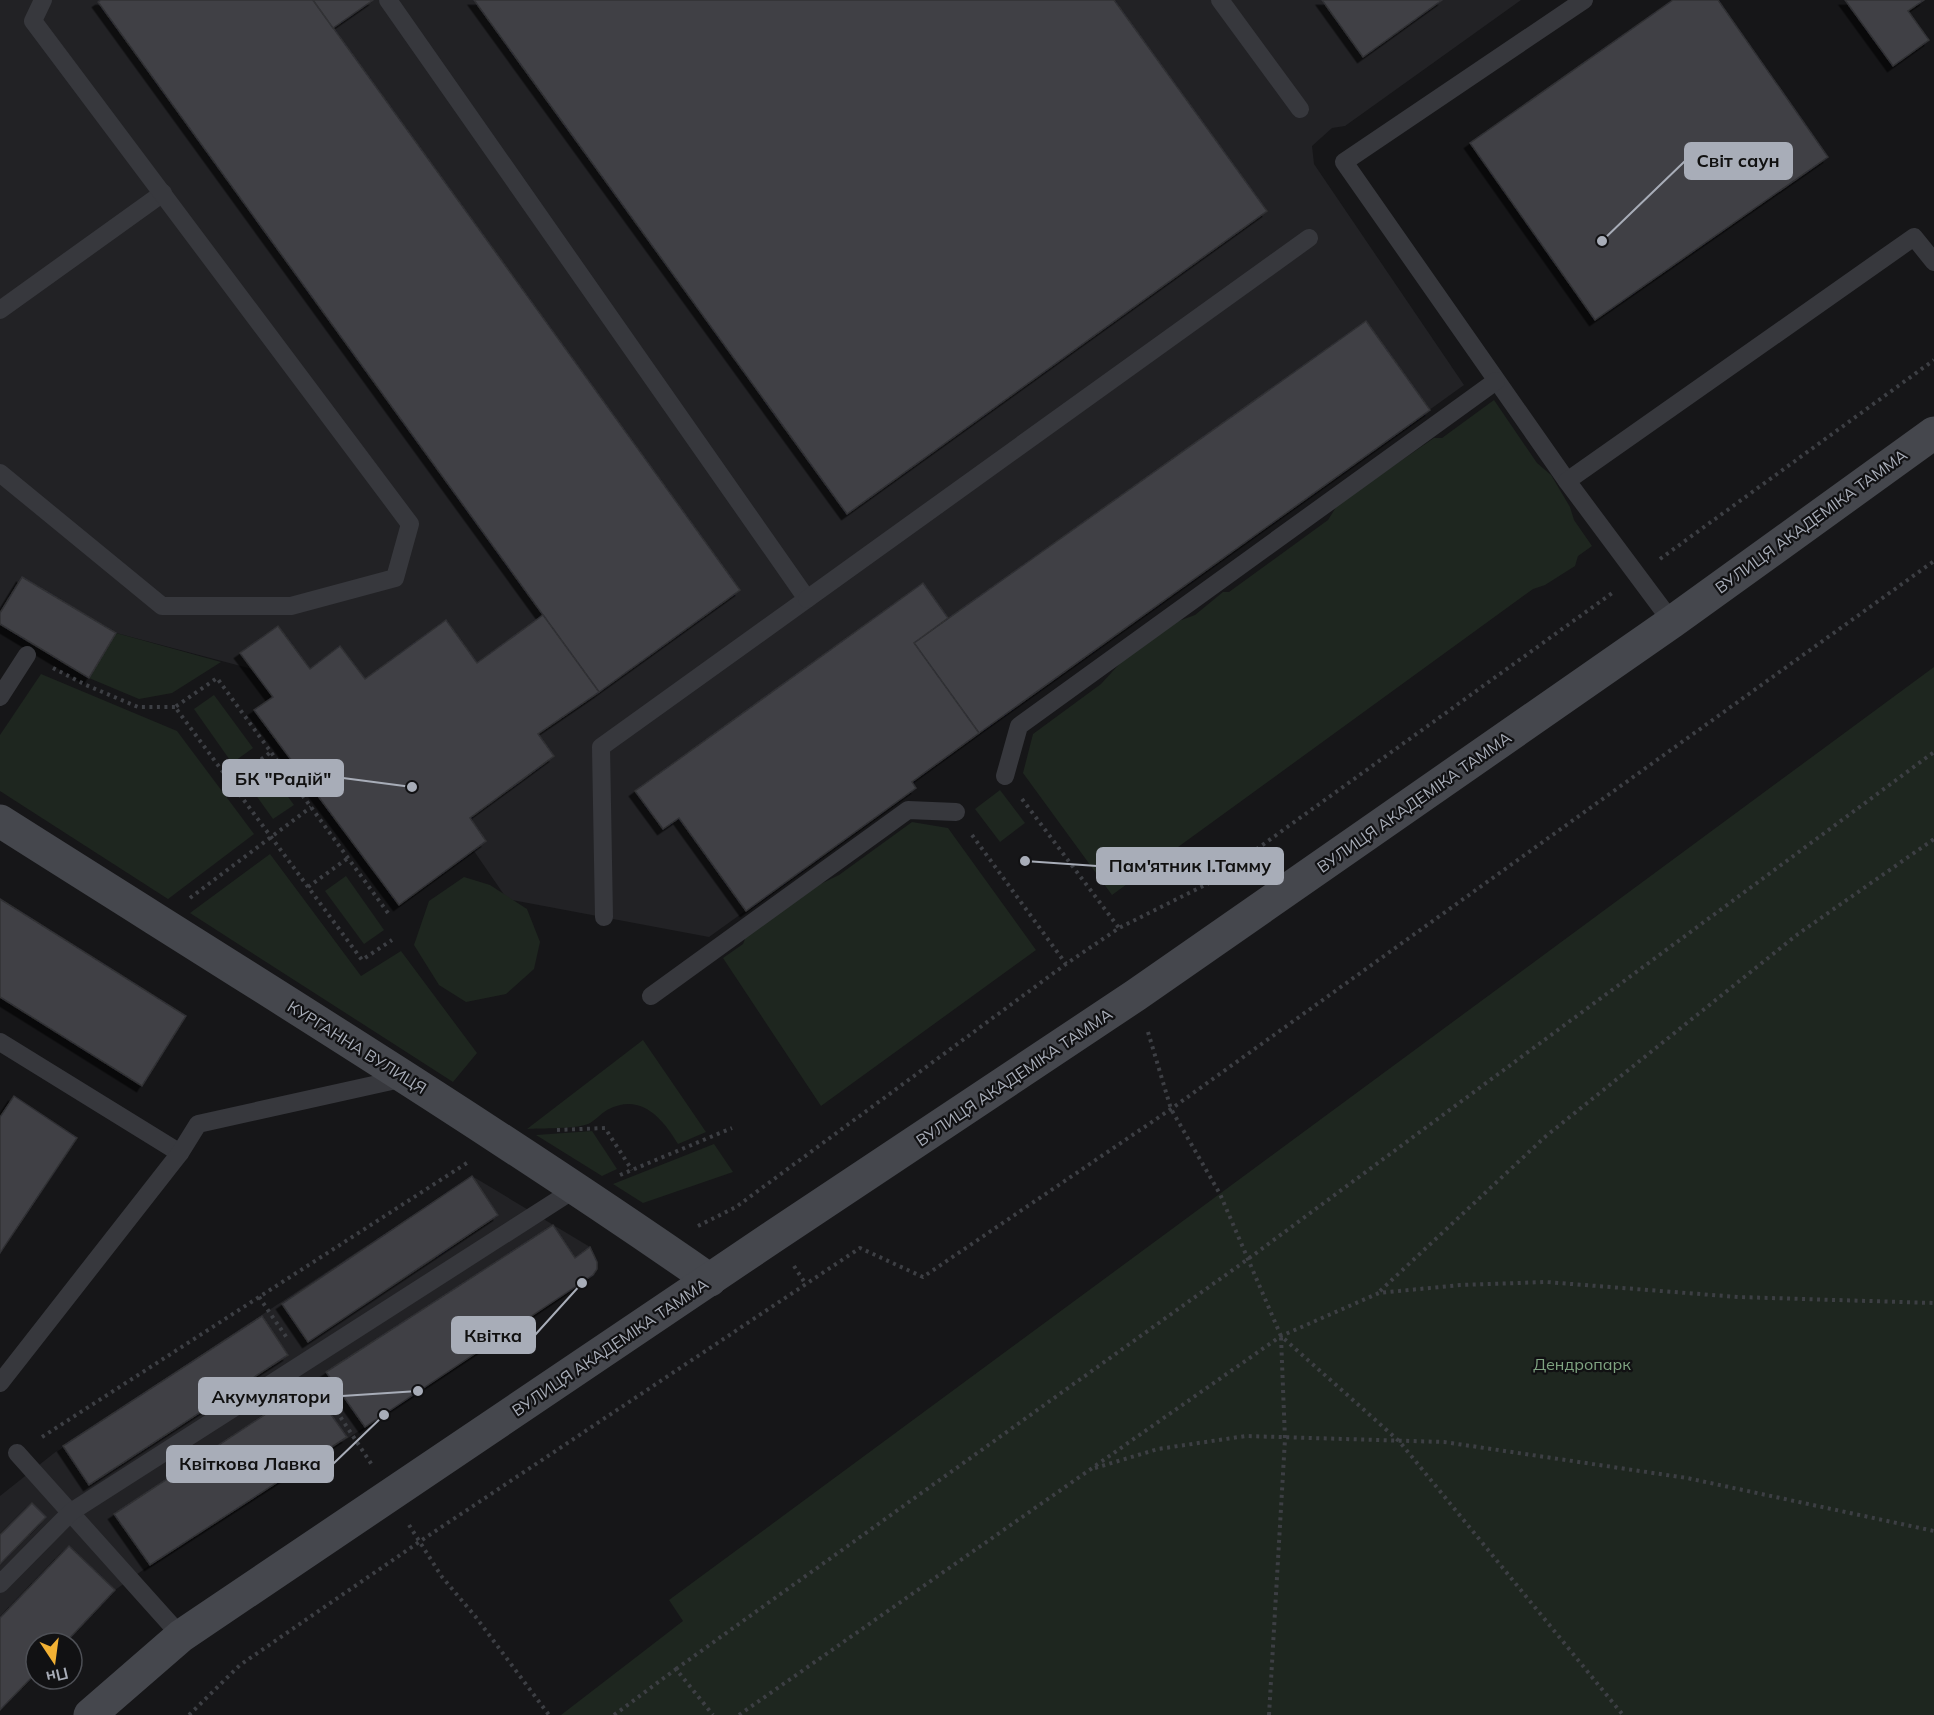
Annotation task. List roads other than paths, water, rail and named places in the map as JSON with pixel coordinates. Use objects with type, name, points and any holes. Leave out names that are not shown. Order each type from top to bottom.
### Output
[{"type":"main road","name":"ВУЛИЦЯ АКАДЕМІКА ТАММА","points":[[90,1715],[181,1636],[1136,995],[1672,622],[1934,433]]},
{"type":"main road","name":"КУРГАННА ВУЛИЦЯ","points":[[0,821],[406,1078],[575,1188],[710,1280]]},
{"type":"lane","points":[[0,473],[162,606],[291,606],[394,578],[410,524],[33,21],[43,0]]},
{"type":"lane","points":[[388,0],[807,599]]},
{"type":"lane","points":[[1220,0],[1300,110]]},
{"type":"lane","points":[[1584,0],[1344,162],[1567,481],[1672,622]]},
{"type":"lane","points":[[0,310],[163,194]]},
{"type":"lane","points":[[1567,481],[1914,237],[1934,262]]},
{"type":"lane","points":[[603,917],[601,747],[1309,238]]},
{"type":"lane","points":[[1005,776],[1018,726],[1496,381]]},
{"type":"lane","points":[[0,697],[27,656]]},
{"type":"lane","points":[[651,996],[908,810],[956,812]]},
{"type":"lane","points":[[1,1046],[180,1153]]},
{"type":"lane","points":[[0,1383],[180,1153],[198,1124],[406,1078]]},
{"type":"lane","points":[[0,1584],[70,1512],[575,1188]]},
{"type":"lane","points":[[17,1453],[181,1636]]},
{"type":"place","name":"Світ саун","points":[[1602,241]]},
{"type":"place","name":"БК \"Радій\"","points":[[412,787]]},
{"type":"place","name":"Пам'ятник І.Тамму","points":[[1025,861]]},
{"type":"place","name":"Квітка","points":[[582,1283]]},
{"type":"place","name":"Акумулятори","points":[[418,1391]]},
{"type":"place","name":"Квіткова Лавка","points":[[384,1415]]},
{"type":"park label","name":"Дендропарк","points":[[1582,1364]]}]
